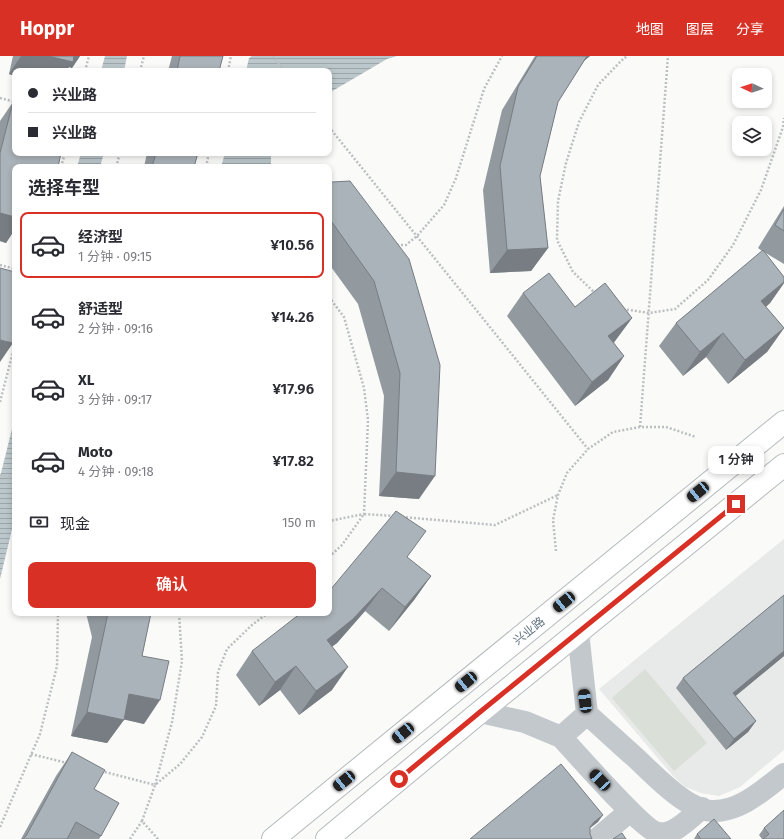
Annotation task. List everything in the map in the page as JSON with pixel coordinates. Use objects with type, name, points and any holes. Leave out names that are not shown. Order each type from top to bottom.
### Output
[{"type":"main road","name":"兴业路","points":[[273,839],[784,422]]},
{"type":"main road","points":[[327,839],[447,739],[784,465]]},
{"type":"main road","points":[[426,714],[422,725],[425,735],[434,741],[439,742],[447,739]]},
{"type":"lane","points":[[578,632],[587,714],[676,795],[695,806],[711,811],[729,809],[751,799],[784,774]]},
{"type":"lane","points":[[480,712],[525,722],[561,737],[630,812],[652,831],[666,833],[676,829],[702,808]]},
{"type":"lane","points":[[561,737],[587,714]]},
{"type":"lane","points":[[598,839],[630,812]]},
{"type":"path","points":[[86,68],[88,56]]},
{"type":"path","points":[[141,68],[144,56]]},
{"type":"path","points":[[229,68],[231,56]]},
{"type":"path","points":[[273,56],[283,68]]},
{"type":"path","points":[[393,244],[406,245],[444,205],[456,178],[484,89],[502,56]]},
{"type":"path","points":[[598,296],[573,272],[557,240],[558,201],[566,163],[579,122],[598,85],[627,56]]},
{"type":"path","points":[[640,427],[668,56]]},
{"type":"path","points":[[0,98],[12,101]]},
{"type":"path","points":[[619,307],[626,310],[649,313],[675,309],[708,280],[733,245],[761,190],[783,127],[784,118]]},
{"type":"path","points":[[332,131],[588,449]]},
{"type":"path","points":[[0,265],[12,268]]},
{"type":"path","points":[[332,301],[344,317],[364,388],[368,420],[364,514],[342,545],[332,554]]},
{"type":"path","points":[[0,402],[12,356]]},
{"type":"path","points":[[556,551],[553,520],[558,495],[567,473],[588,449],[614,432],[640,427],[666,427],[696,437]]},
{"type":"path","points":[[0,475],[12,478]]},
{"type":"path","points":[[332,520],[364,514],[495,525],[558,495]]},
{"type":"path","points":[[0,827],[40,734],[57,666],[58,616]]},
{"type":"path","points":[[130,839],[142,821],[155,785],[172,722],[182,661],[179,616]]},
{"type":"path","points":[[155,785],[180,764],[202,737],[216,706],[218,672],[227,649],[252,625],[264,616]]},
{"type":"path","points":[[31,754],[68,763]]},
{"type":"path","points":[[97,770],[155,785]]},
{"type":"path","points":[[142,821],[158,839]]},
{"type":"shaded area","points":[[105,56],[127,56],[125,68],[102,68]]},
{"type":"shaded area","points":[[252,56],[397,56],[387,59],[332,91],[332,68],[247,68],[249,58]]},
{"type":"shaded area","points":[[80,156],[103,156],[101,164],[78,164]]},
{"type":"shaded area","points":[[224,156],[271,156],[271,164],[222,164]]},
{"type":"shaded area","points":[[12,429],[12,529],[0,579],[0,477]]},
{"type":"shaded area","points":[[784,539],[784,750],[740,787],[719,796],[701,793],[685,787],[673,776],[599,689]]},
{"type":"shaded area","points":[[645,669],[707,743],[674,771],[612,698]]},
{"type":"building","points":[[48,56],[74,56],[73,62]]},
{"type":"building","points":[[180,56],[223,56],[220,68],[178,68]]},
{"type":"building","points":[[537,56],[587,56],[558,102],[540,176],[548,248],[507,250],[500,166],[518,87]]},
{"type":"building","points":[[12,106],[12,156],[60,156],[59,164],[12,164],[12,216],[0,213],[0,153]]},
{"type":"building","points":[[155,156],[197,156],[195,164],[153,164]]},
{"type":"building","points":[[350,181],[409,259],[440,365],[435,476],[396,472],[400,373],[374,281],[332,222],[332,182]]},
{"type":"building","points":[[784,209],[784,231],[775,225]]},
{"type":"building","points":[[763,250],[784,277],[784,282],[761,301],[784,328],[745,360],[723,333],[700,352],[676,323]]},
{"type":"building","points":[[0,268],[12,271],[12,343],[0,340]]},
{"type":"building","points":[[549,273],[575,307],[605,283],[632,318],[608,336],[624,356],[592,382],[523,293]]},
{"type":"building","points":[[396,511],[426,531],[407,557],[431,576],[405,607],[382,588],[353,619],[327,640],[348,667],[316,691],[296,666],[275,682],[252,651],[297,616],[332,616],[332,587]]},
{"type":"building","points":[[784,595],[784,651],[733,693],[756,721],[734,739],[683,678]]},
{"type":"building","points":[[107,616],[150,616],[142,656],[169,661],[160,700],[129,694],[124,720],[87,712]]},
{"type":"building","points":[[72,752],[105,770],[94,789],[119,803],[101,836],[76,822],[67,839],[23,839],[26,836]]},
{"type":"building","points":[[561,764],[603,815],[590,827],[592,839],[470,839]]},
{"type":"building","points":[[784,810],[784,839],[763,839],[769,834],[764,828]]},
{"type":"building","points":[[714,819],[731,839],[701,839],[697,834]]},
{"type":"building","points":[[622,833],[626,839],[613,839]]},
{"type":"route","points":[[399,779],[736,504]]}]
